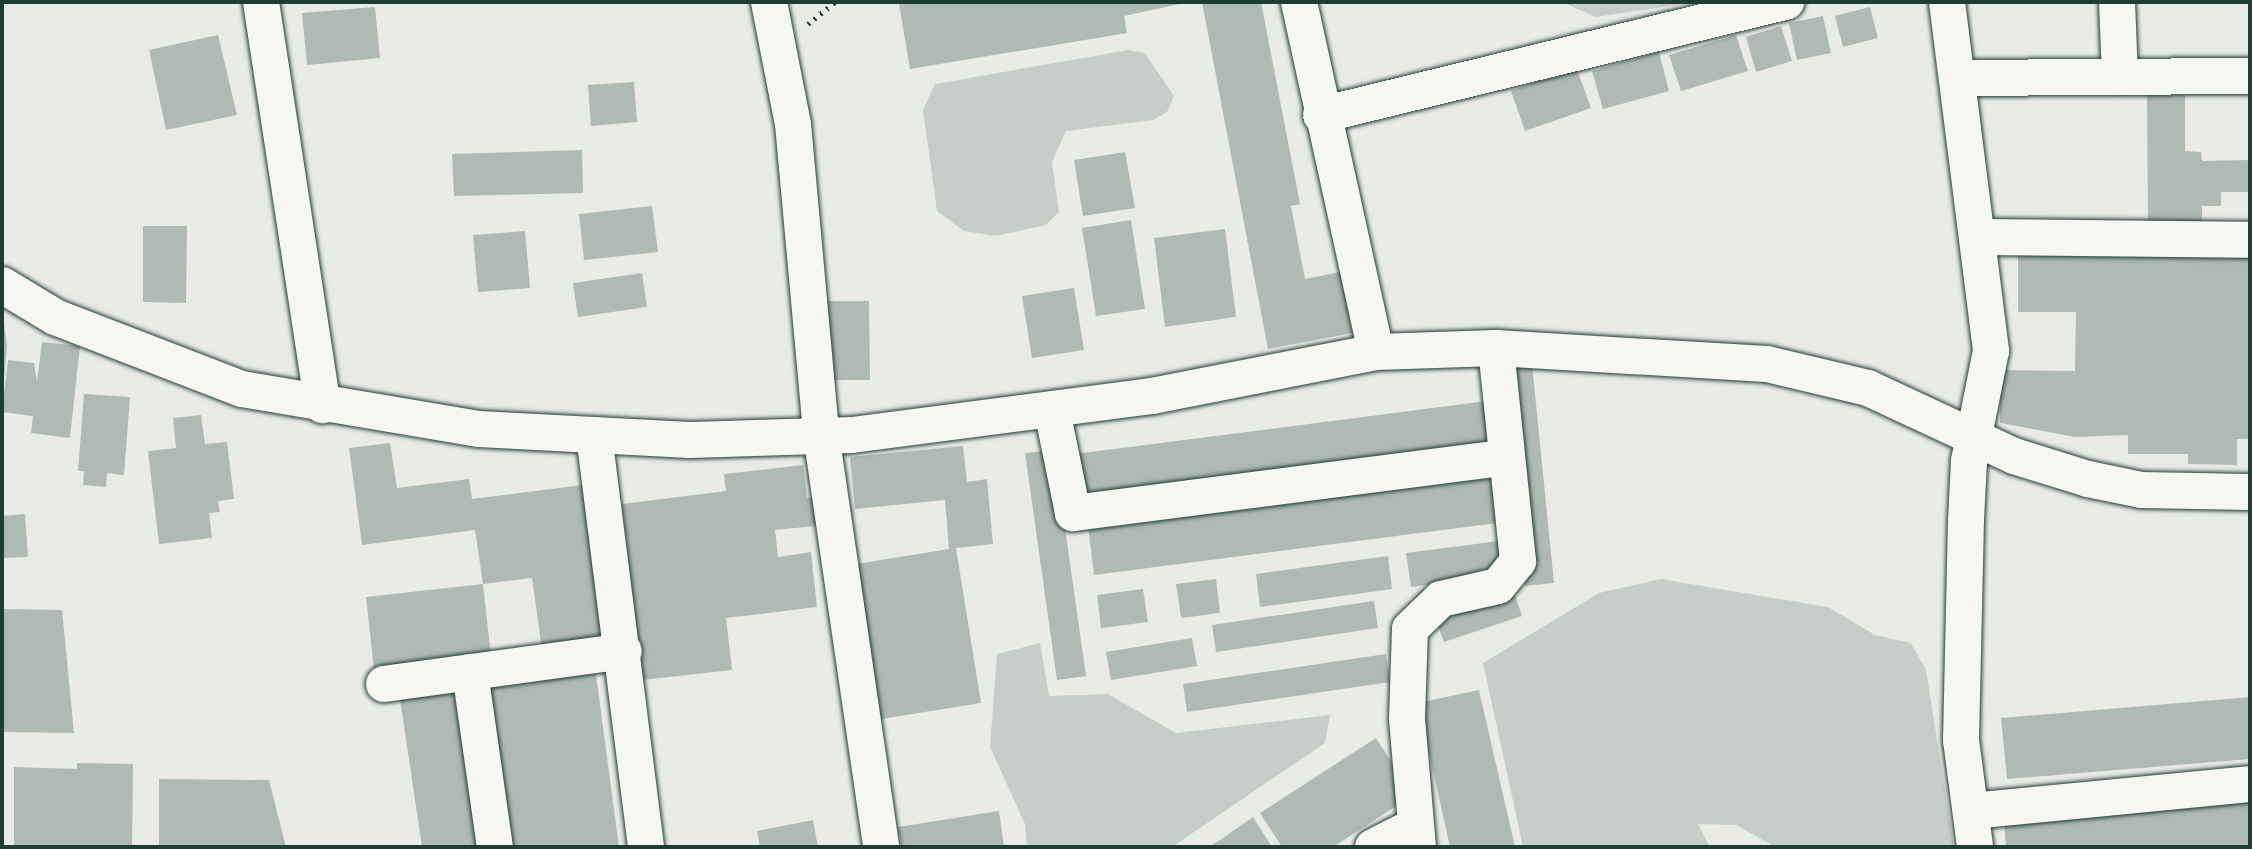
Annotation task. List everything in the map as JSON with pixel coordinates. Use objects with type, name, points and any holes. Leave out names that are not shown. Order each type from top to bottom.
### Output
[{"type":"street","points":[[261,2],[323,405]]},
{"type":"street","points":[[769,2],[793,124],[821,434],[881,847]]},
{"type":"street","points":[[1299,2],[1321,115],[1376,352]]},
{"type":"street","points":[[1321,115],[1786,2]]},
{"type":"street","points":[[1947,2],[1991,351],[1985,402],[1973,435],[1961,740],[1975,847]]},
{"type":"street","points":[[2117,2],[2120,77]]},
{"type":"street","points":[[1957,78],[2250,76]]},
{"type":"street","points":[[1979,237],[2250,240]]},
{"type":"street","points":[[2,285],[55,317],[132,350],[242,389],[479,429],[690,440],[821,434],[1052,410],[1376,352],[1496,348],[1767,364],[1868,388],[2014,456],[2141,490],[2250,492]]},
{"type":"street","points":[[1373,847],[1416,837],[1410,629],[1441,599],[1498,586],[1518,561],[1496,348]]},
{"type":"street","points":[[1052,410],[1073,513],[1493,459]]},
{"type":"street","points":[[594,435],[624,651],[646,847]]},
{"type":"street","points":[[384,684],[624,651]]},
{"type":"street","points":[[470,672],[495,847]]},
{"type":"street","points":[[1971,811],[2250,784]]},
{"type":"shaded area","points":[[1562,2],[1697,2],[1596,17]]},
{"type":"shaded area","points":[[1128,50],[1145,53],[1174,96],[1167,112],[1153,120],[1066,131],[1052,162],[1059,212],[1046,225],[996,236],[964,231],[937,211],[923,110],[935,84]]},
{"type":"shaded area","points":[[1661,579],[1828,607],[1875,635],[1911,643],[1926,670],[1954,847],[1775,847],[1736,825],[1698,824],[1710,847],[1523,847],[1483,663],[1599,593]]},
{"type":"shaded area","points":[[1040,643],[1049,696],[1108,694],[1176,733],[1330,715],[1325,743],[1172,847],[1027,847],[1025,824],[990,747],[997,654]]},
{"type":"building","points":[[1189,2],[1124,16],[1127,33],[910,69],[899,4]]},
{"type":"building","points":[[1202,2],[1261,2],[1300,204],[1291,206],[1305,279],[1341,272],[1352,333],[1268,349]]},
{"type":"building","points":[[375,7],[380,58],[307,65],[302,13]]},
{"type":"building","points":[[1870,7],[1878,38],[1843,47],[1835,16]]},
{"type":"building","points":[[1823,16],[1831,53],[1797,60],[1789,23]]},
{"type":"building","points":[[1781,26],[1792,61],[1756,72],[1746,37]]},
{"type":"building","points":[[218,35],[237,115],[166,130],[149,50]]},
{"type":"building","points":[[1736,35],[1748,71],[1681,91],[1669,55]]},
{"type":"building","points":[[1659,52],[1669,91],[1603,109],[1592,71]]},
{"type":"building","points":[[1576,67],[1591,108],[1525,131],[1511,91]]},
{"type":"building","points":[[634,82],[637,122],[591,126],[588,85]]},
{"type":"building","points":[[2147,94],[2185,95],[2185,151],[2201,152],[2202,161],[2250,160],[2250,192],[2221,192],[2221,206],[2202,206],[2202,222],[2148,221]]},
{"type":"building","points":[[582,150],[583,193],[454,196],[452,154]]},
{"type":"building","points":[[1125,152],[1135,208],[1083,216],[1074,160]]},
{"type":"building","points":[[652,206],[658,252],[584,260],[579,214]]},
{"type":"building","points":[[1131,220],[1145,309],[1096,316],[1082,228]]},
{"type":"building","points":[[143,226],[187,226],[186,303],[143,302]]},
{"type":"building","points":[[1225,229],[1236,317],[1165,327],[1154,238]]},
{"type":"building","points":[[525,231],[530,288],[478,292],[473,235]]},
{"type":"building","points":[[2018,251],[2250,253],[2249,439],[2237,439],[2237,465],[2188,464],[2188,454],[2128,454],[2128,435],[2075,437],[2000,423],[2000,370],[2075,371],[2076,312],[2018,312]]},
{"type":"building","points":[[642,273],[647,307],[578,317],[573,283]]},
{"type":"building","points":[[1074,288],[1084,350],[1032,358],[1022,296]]},
{"type":"building","points":[[816,301],[869,301],[870,380],[816,380]]},
{"type":"building","points":[[2,307],[7,346],[4,380],[2,380]]},
{"type":"building","points":[[42,342],[80,346],[70,438],[31,433],[33,416],[2,412],[8,360],[34,363],[37,382]]},
{"type":"building","points":[[1532,364],[1554,583],[1525,586],[1502,366]]},
{"type":"building","points":[[84,394],[130,397],[124,475],[107,473],[106,487],[83,485],[84,471],[78,471]]},
{"type":"building","points":[[1487,401],[1493,449],[1082,502],[1075,454]]},
{"type":"building","points":[[201,415],[205,444],[227,442],[234,499],[218,501],[220,512],[209,513],[212,538],[159,544],[148,451],[176,448],[173,418]]},
{"type":"building","points":[[390,443],[397,488],[469,479],[472,499],[590,484],[611,641],[542,650],[532,578],[483,584],[475,530],[362,545],[349,448]]},
{"type":"building","points":[[963,446],[967,482],[987,479],[993,544],[956,548],[981,703],[881,719],[856,564],[949,549],[945,500],[855,509],[850,457]]},
{"type":"building","points":[[1054,450],[1086,676],[1057,680],[1025,453]]},
{"type":"building","points":[[803,465],[807,498],[822,496],[826,525],[775,530],[778,557],[811,552],[817,607],[726,618],[732,670],[643,680],[622,504],[726,491],[724,474]]},
{"type":"building","points":[[1499,473],[1505,522],[1094,575],[1088,526]]},
{"type":"building","points":[[25,514],[28,557],[2,558],[2,516]]},
{"type":"building","points":[[1499,541],[1504,575],[1411,587],[1406,553]]},
{"type":"building","points":[[1388,556],[1392,589],[1260,607],[1256,574]]},
{"type":"building","points":[[1216,579],[1220,613],[1181,618],[1176,584]]},
{"type":"building","points":[[483,584],[491,656],[374,669],[366,597]]},
{"type":"building","points":[[1143,589],[1148,622],[1101,628],[1097,595]]},
{"type":"building","points":[[1514,592],[1522,616],[1444,642],[1435,618]]},
{"type":"building","points":[[1374,601],[1378,628],[1216,652],[1212,625]]},
{"type":"building","points":[[3,609],[62,610],[74,733],[4,732]]},
{"type":"building","points":[[1192,638],[1197,666],[1111,680],[1106,652]]},
{"type":"building","points":[[1386,654],[1390,682],[1187,712],[1183,684]]},
{"type":"building","points":[[595,667],[619,847],[504,847],[482,681]]},
{"type":"building","points":[[462,683],[486,847],[422,847],[399,692]]},
{"type":"building","points":[[1479,690],[1515,847],[1450,847],[1418,703]]},
{"type":"building","points":[[2250,697],[2250,759],[2007,779],[2001,718]]},
{"type":"building","points":[[1376,738],[1398,772],[1401,803],[1333,847],[1282,847],[1260,813]]},
{"type":"building","points":[[77,763],[133,764],[132,847],[14,847],[14,767],[77,769]]},
{"type":"building","points":[[159,779],[269,780],[286,847],[159,847]]},
{"type":"building","points":[[2250,800],[2250,847],[2006,847],[2004,820]]},
{"type":"building","points":[[999,811],[1004,847],[902,847],[898,827]]},
{"type":"building","points":[[1253,817],[1272,847],[1209,847],[1223,838]]},
{"type":"building","points":[[813,820],[818,847],[760,847],[757,831]]}]
